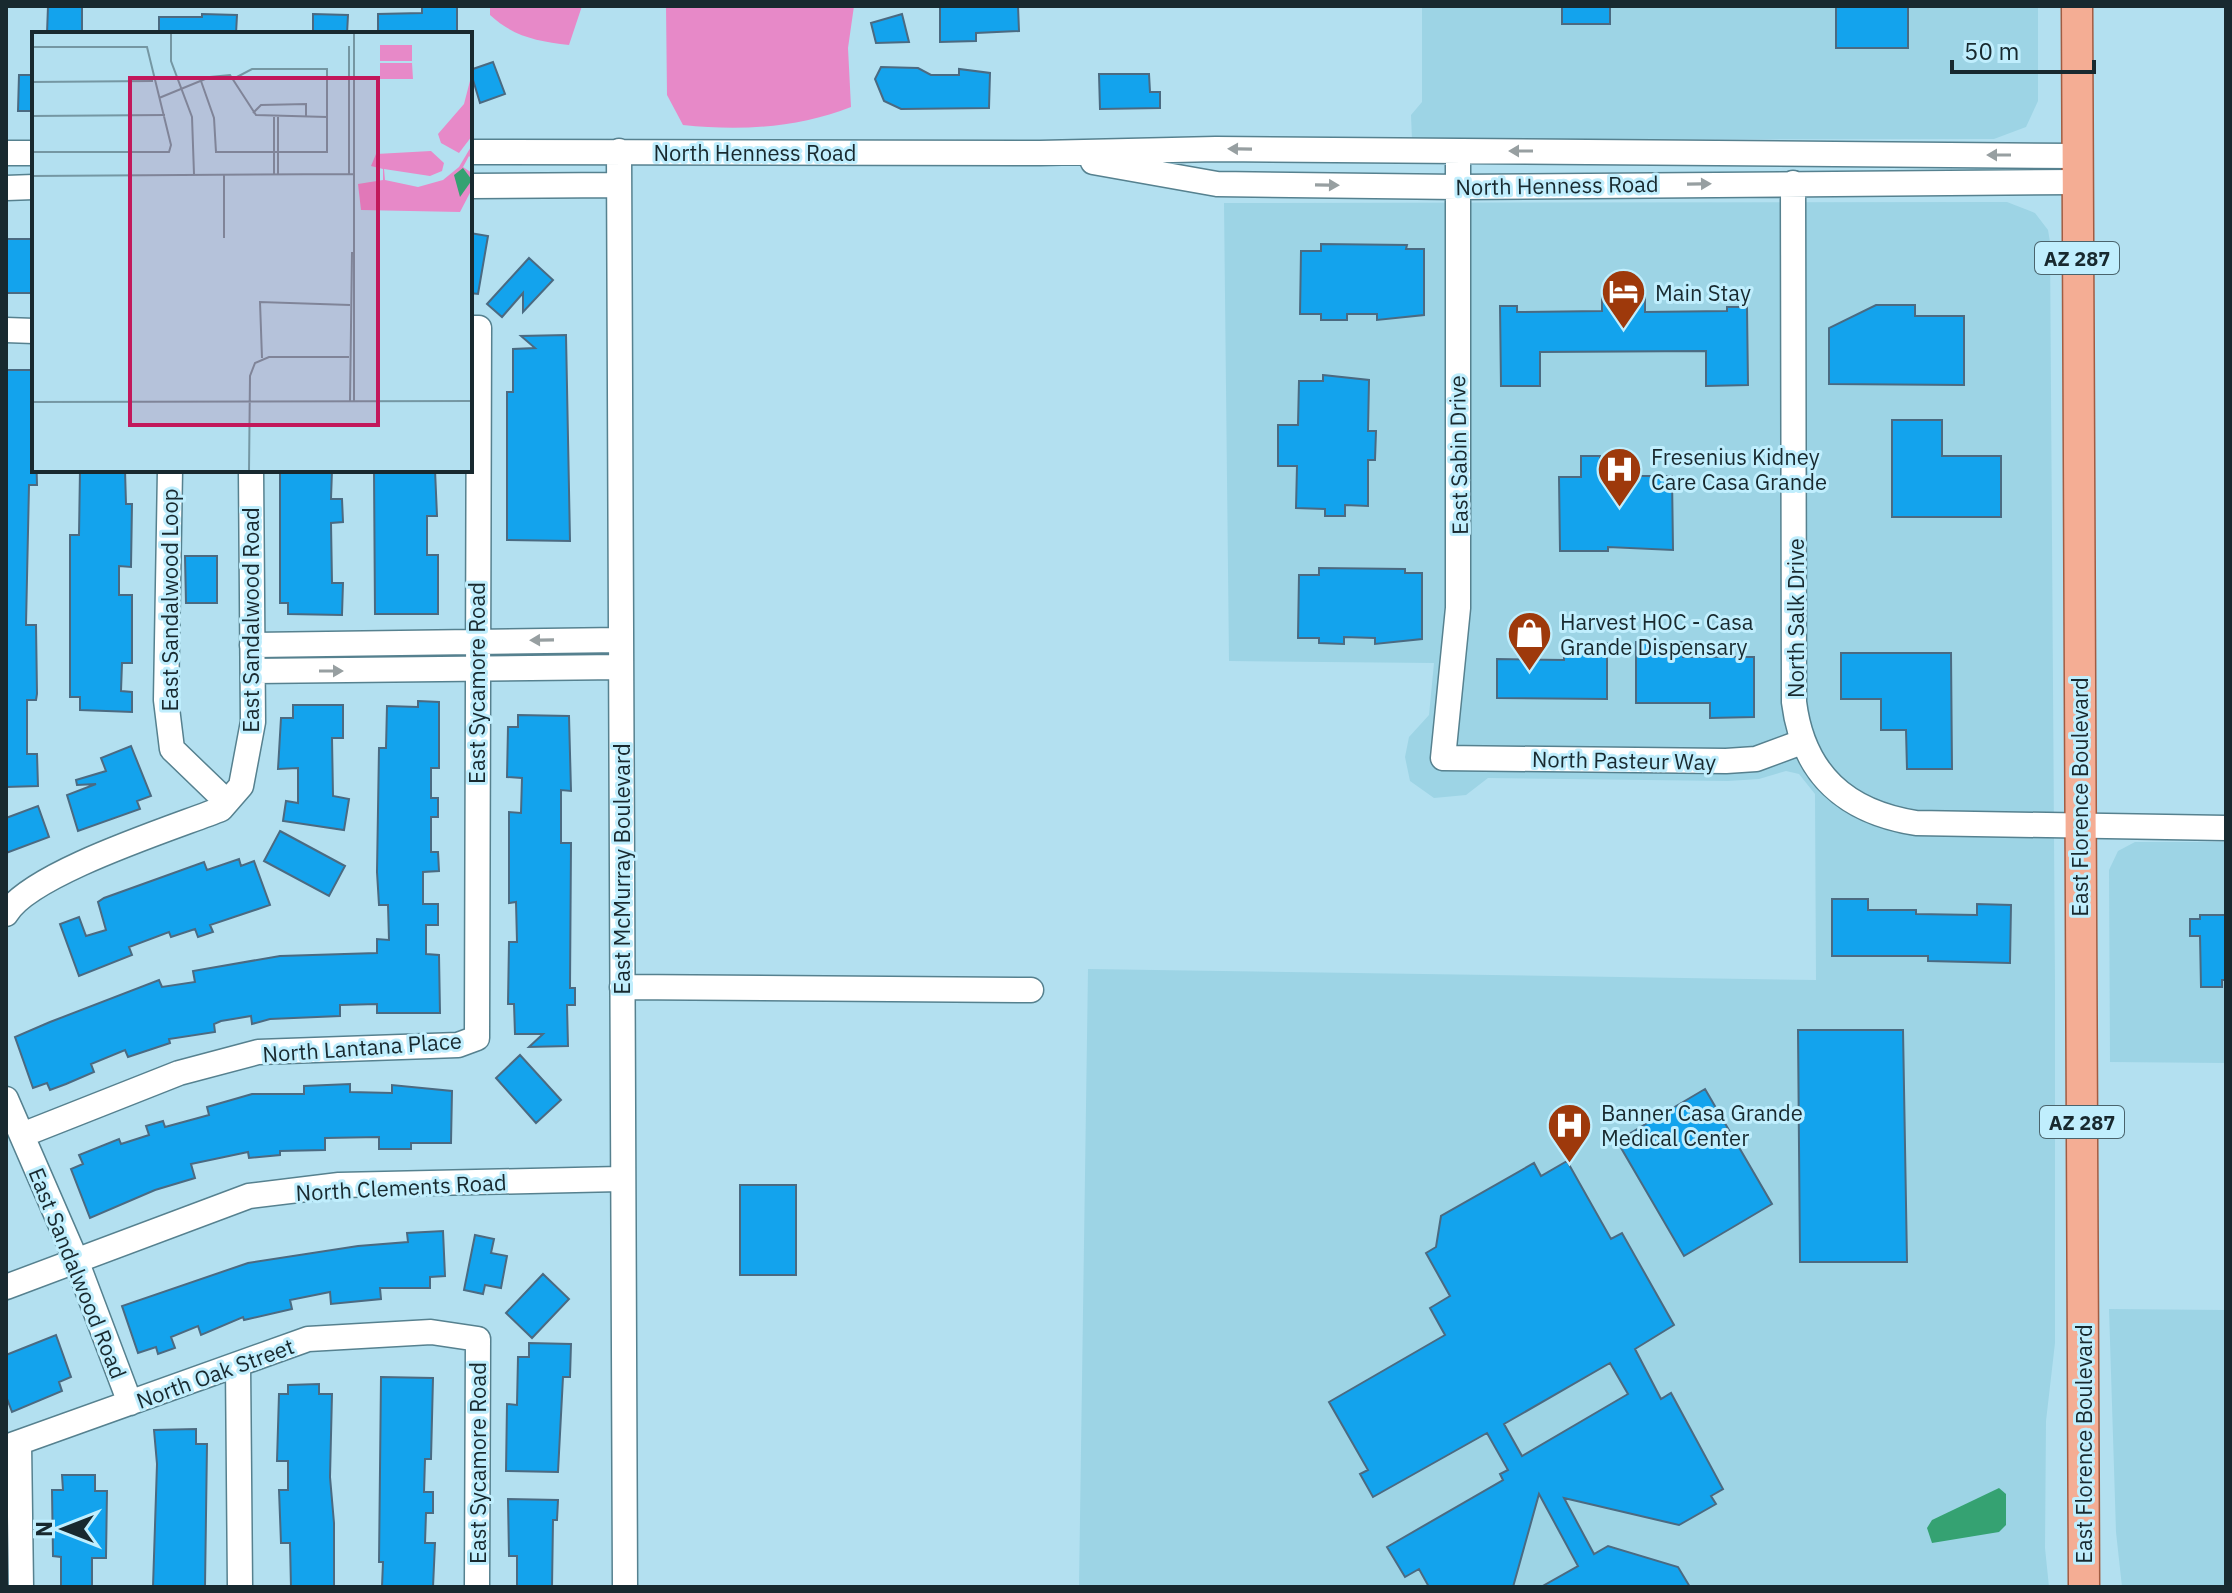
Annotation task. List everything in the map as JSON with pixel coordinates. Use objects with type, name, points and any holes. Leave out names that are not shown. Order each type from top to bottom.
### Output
[{"type":"main road","name":"East Florence Boulevard","points":[[2077,6],[2084,1587]]},
{"type":"street","name":"East McMurray Boulevard","points":[[619,151],[620,1179],[625,1587]]},
{"type":"street","name":"North Henness Road","points":[[472,152],[1458,151],[2077,169]]},
{"type":"street","name":"East Sabin Drive","points":[[1443,758],[1458,608],[1458,151]]},
{"type":"street","points":[[6,153],[32,153]]},
{"type":"street","name":"North Henness Road","points":[[1040,153],[1217,184],[1458,187],[1793,183],[2077,169]]},
{"type":"street","name":"North Salk Drive","points":[[1793,183],[1794,702],[1802,742],[1835,790],[1859,807],[1883,818],[1916,823],[2226,828]]},
{"type":"street","points":[[472,186],[619,185]]},
{"type":"street","points":[[6,188],[32,187]]},
{"type":"street","name":"East Sycamore Road","points":[[474,328],[477,1038]]},
{"type":"street","points":[[6,330],[32,331]]},
{"type":"street","name":"East Sandalwood Loop","points":[[170,472],[166,700],[172,749],[227,802]]},
{"type":"street","name":"East Sandalwood Road","points":[[227,802],[241,786],[253,722],[251,472]]},
{"type":"street","points":[[252,645],[620,640]]},
{"type":"street","points":[[253,671],[476,671],[620,667]]},
{"type":"street","name":"North Pasteur Way","points":[[1443,758],[1726,761],[1756,759],[1802,742]]},
{"type":"street","points":[[6,914],[12,905],[52,877],[221,809],[227,802]]},
{"type":"street","points":[[622,987],[1031,990]]},
{"type":"street","name":"North Lantana Place","points":[[12,1119],[258,1052],[458,1045],[477,1038]]},
{"type":"street","name":"East Sandalwood Road","points":[[12,1119],[76,1260],[130,1403]]},
{"type":"street","name":"North Clements Road","points":[[6,1287],[249,1196],[339,1185],[620,1179]]},
{"type":"street","name":"North Oak Street","points":[[13,1445],[308,1339],[431,1332],[478,1339]]},
{"type":"street","name":"East Sycamore Road","points":[[477,1587],[478,1339]]},
{"type":"street","points":[[238,1365],[240,1587]]},
{"type":"street","points":[[13,1445],[21,1587]]},
{"type":"shaded area","points":[[490,6],[582,6],[569,45],[536,40],[517,33],[490,15]]},
{"type":"shaded area","points":[[666,6],[854,6],[848,48],[851,107],[790,124],[726,128],[683,125],[667,95]]},
{"type":"shaded area","points":[[1422,6],[2038,6],[2038,101],[2026,127],[1994,139],[1412,140],[1411,115],[1422,102]]},
{"type":"shaded area","points":[[2007,202],[2035,213],[2048,230],[2050,242],[2055,1343],[2046,1421],[2045,1548],[2049,1587],[1079,1587],[1088,969],[1816,980],[1815,794],[1799,774],[1786,771],[1759,779],[1728,781],[1488,778],[1466,795],[1434,798],[1410,781],[1405,757],[1409,737],[1429,715],[1434,663],[1229,661],[1224,203]]},
{"type":"shaded area","points":[[2135,842],[2226,842],[2226,1063],[2110,1062],[2109,870],[2118,851]]},
{"type":"shaded area","points":[[2109,1309],[2226,1310],[2226,1587],[2122,1587],[2116,1532]]},
{"type":"shaded area","points":[[1999,1488],[2006,1494],[2006,1525],[1999,1532],[1932,1543],[1927,1528],[1932,1520]]},
{"type":"building","points":[[48,6],[82,6],[82,32],[47,32]]},
{"type":"building","points":[[422,6],[457,6],[457,32],[378,32],[378,14],[422,13]]},
{"type":"building","points":[[940,6],[1018,6],[1019,31],[976,33],[976,41],[940,42]]},
{"type":"building","points":[[1562,6],[1610,6],[1610,24],[1562,24]]},
{"type":"building","points":[[1836,6],[1908,6],[1908,48],[1836,48]]},
{"type":"building","points":[[202,14],[237,15],[236,32],[159,32],[159,17],[202,17]]},
{"type":"building","points":[[313,14],[348,15],[347,32],[313,32]]},
{"type":"building","points":[[902,14],[909,42],[876,43],[871,23]]},
{"type":"building","points":[[493,62],[505,94],[480,103],[472,69]]},
{"type":"building","points":[[881,67],[918,68],[931,75],[959,75],[959,69],[990,73],[989,108],[901,109],[884,101],[875,79]]},
{"type":"building","points":[[1099,74],[1149,74],[1150,92],[1160,92],[1160,108],[1100,109]]},
{"type":"building","points":[[19,75],[32,75],[32,111],[18,111]]},
{"type":"building","points":[[472,233],[488,236],[478,294],[472,293]]},
{"type":"building","points":[[6,239],[32,239],[32,293],[6,293]]},
{"type":"building","points":[[1321,244],[1407,245],[1406,249],[1424,249],[1424,315],[1377,320],[1377,314],[1347,314],[1347,320],[1321,320],[1321,314],[1300,314],[1301,251],[1321,251]]},
{"type":"building","points":[[529,258],[553,280],[523,312],[523,293],[502,317],[487,304]]},
{"type":"building","name":"Main Stay","points":[[1602,289],[1645,289],[1645,312],[1727,311],[1727,307],[1747,307],[1748,385],[1706,386],[1706,351],[1540,352],[1540,386],[1501,386],[1500,306],[1517,306],[1517,312],[1602,311]]},
{"type":"building","points":[[1876,305],[1915,305],[1915,316],[1964,316],[1964,385],[1829,384],[1829,328]]},
{"type":"building","points":[[566,335],[570,541],[507,540],[507,392],[513,392],[513,349],[535,348],[521,336]]},
{"type":"building","points":[[6,370],[32,370],[32,472],[37,472],[37,485],[29,485],[26,625],[36,625],[37,694],[36,700],[27,700],[27,754],[37,754],[38,786],[6,787]]},
{"type":"building","points":[[1323,375],[1369,380],[1368,431],[1376,431],[1375,460],[1368,460],[1368,506],[1345,505],[1345,516],[1325,516],[1325,509],[1296,508],[1297,466],[1278,466],[1278,425],[1298,425],[1299,381],[1323,381]]},
{"type":"building","points":[[1892,420],[1942,420],[1942,456],[2001,456],[2001,517],[1892,517]]},
{"type":"building","points":[[1581,456],[1600,456],[1601,476],[1672,476],[1673,550],[1608,547],[1608,551],[1560,551],[1559,477],[1581,477]]},
{"type":"building","points":[[80,472],[125,472],[126,504],[132,504],[131,567],[119,566],[119,595],[132,595],[132,663],[122,663],[121,691],[132,692],[132,712],[80,710],[80,697],[70,697],[70,535],[79,535]]},
{"type":"building","points":[[280,472],[332,472],[331,499],[342,499],[343,522],[331,523],[332,583],[343,583],[342,615],[288,614],[288,603],[280,603]]},
{"type":"building","points":[[374,472],[435,472],[437,516],[427,516],[427,555],[438,555],[438,614],[375,614]]},
{"type":"building","points":[[185,556],[217,556],[217,603],[186,603]]},
{"type":"building","points":[[1319,568],[1405,569],[1405,573],[1422,573],[1422,639],[1375,644],[1375,638],[1344,637],[1344,644],[1319,643],[1319,638],[1298,638],[1299,575],[1319,575]]},
{"type":"building","points":[[1564,642],[1607,643],[1607,699],[1497,698],[1497,659],[1564,660]]},
{"type":"building","points":[[1636,642],[1683,642],[1683,657],[1754,657],[1754,717],[1710,718],[1710,703],[1636,703]]},
{"type":"building","points":[[1841,653],[1951,653],[1952,769],[1907,769],[1906,730],[1881,730],[1881,699],[1841,699]]},
{"type":"building","points":[[418,701],[439,702],[439,768],[431,768],[431,798],[438,798],[438,817],[431,817],[431,852],[438,852],[439,871],[423,872],[423,904],[438,904],[438,925],[426,925],[426,954],[439,955],[440,1013],[377,1013],[377,1004],[340,1005],[340,1016],[270,1019],[252,1024],[251,1016],[221,1021],[214,1024],[215,1032],[169,1039],[170,1043],[128,1057],[125,1050],[91,1064],[94,1072],[66,1084],[50,1090],[47,1083],[33,1088],[15,1037],[50,1022],[159,980],[162,987],[195,982],[193,971],[280,956],[377,953],[377,939],[389,940],[388,905],[379,905],[377,872],[379,748],[386,748],[387,706],[418,707]]},
{"type":"building","points":[[293,705],[343,705],[343,738],[332,738],[333,796],[349,799],[344,830],[283,821],[286,801],[298,803],[298,768],[278,769],[281,718],[293,718]]},
{"type":"building","points":[[518,715],[569,716],[571,791],[561,790],[561,843],[571,843],[570,988],[575,988],[575,1005],[567,1005],[568,1046],[529,1047],[543,1034],[515,1034],[514,1004],[508,1004],[509,942],[517,942],[516,902],[509,903],[509,812],[521,813],[522,778],[507,777],[508,727],[518,727]]},
{"type":"building","points":[[131,746],[151,796],[137,801],[140,809],[78,831],[67,795],[96,784],[77,785],[76,780],[106,771],[101,758]]},
{"type":"building","points":[[38,806],[49,837],[6,853],[6,818]]},
{"type":"building","points":[[280,831],[345,866],[329,896],[264,861]]},
{"type":"building","points":[[239,859],[241,866],[254,861],[270,905],[210,925],[213,932],[198,937],[195,929],[171,937],[169,932],[129,947],[132,955],[79,976],[60,924],[79,917],[86,936],[106,930],[98,902],[104,898],[204,862],[207,870]]},
{"type":"building","points":[[1832,899],[1868,899],[1868,910],[1916,910],[1916,914],[1977,915],[1977,904],[2011,905],[2010,963],[1928,961],[1928,956],[1832,956]]},
{"type":"building","points":[[2200,915],[2226,915],[2226,980],[2222,980],[2222,987],[2201,987],[2200,936],[2190,936],[2190,919],[2200,919]]},
{"type":"building","points":[[1798,1030],[1903,1030],[1907,1262],[1800,1262]]},
{"type":"building","points":[[520,1055],[561,1100],[536,1123],[496,1078]]},
{"type":"building","points":[[350,1084],[350,1092],[392,1093],[392,1085],[452,1091],[451,1143],[411,1143],[411,1149],[379,1149],[379,1137],[325,1138],[325,1150],[280,1151],[280,1155],[249,1158],[248,1152],[191,1164],[195,1178],[155,1190],[90,1218],[71,1169],[83,1164],[79,1155],[119,1139],[121,1144],[149,1135],[146,1126],[163,1121],[165,1127],[209,1115],[207,1107],[252,1094],[304,1094],[304,1086]]},
{"type":"building","points":[[1705,1089],[1772,1204],[1684,1256],[1617,1141]]},
{"type":"building","points":[[1567,1161],[1611,1239],[1622,1233],[1674,1325],[1635,1349],[1661,1399],[1671,1393],[1723,1489],[1711,1496],[1716,1504],[1679,1525],[1564,1498],[1594,1554],[1608,1546],[1678,1567],[1690,1587],[1541,1587],[1578,1566],[1539,1494],[1513,1587],[1429,1587],[1419,1569],[1405,1577],[1387,1547],[1503,1480],[1500,1474],[1508,1470],[1487,1433],[1373,1497],[1360,1474],[1368,1470],[1329,1402],[1445,1335],[1430,1308],[1450,1296],[1426,1253],[1436,1247],[1441,1216],[1534,1163],[1541,1176]],"holes":[[[1610,1363],[1628,1394],[1522,1456],[1504,1424]]]},
{"type":"building","points":[[740,1185],[796,1185],[796,1275],[740,1275]]},
{"type":"building","points":[[443,1231],[445,1276],[430,1277],[430,1288],[380,1288],[381,1299],[331,1304],[330,1292],[290,1300],[292,1309],[244,1320],[243,1317],[201,1335],[198,1326],[171,1337],[175,1348],[158,1354],[156,1347],[138,1353],[122,1306],[248,1263],[358,1246],[408,1242],[407,1233]]},
{"type":"building","points":[[475,1235],[494,1239],[491,1253],[507,1256],[501,1288],[485,1285],[483,1294],[464,1290]]},
{"type":"building","points":[[543,1274],[569,1299],[532,1338],[506,1313]]},
{"type":"building","points":[[56,1335],[71,1377],[59,1382],[62,1391],[12,1412],[6,1396],[6,1355]]},
{"type":"building","points":[[529,1343],[571,1344],[570,1377],[563,1377],[558,1472],[506,1471],[507,1404],[517,1405],[518,1357],[529,1357]]},
{"type":"building","points":[[381,1377],[433,1378],[431,1459],[425,1459],[424,1492],[433,1492],[433,1513],[426,1513],[425,1543],[435,1543],[433,1587],[382,1587],[383,1562],[379,1562]]},
{"type":"building","points":[[319,1384],[319,1394],[332,1394],[330,1477],[334,1587],[291,1587],[290,1543],[281,1543],[279,1490],[288,1490],[288,1461],[277,1461],[279,1394],[288,1394],[288,1385]]},
{"type":"building","points":[[196,1429],[196,1444],[207,1444],[205,1587],[153,1587],[157,1464],[154,1430]]},
{"type":"building","points":[[62,1475],[95,1475],[95,1491],[107,1491],[106,1558],[92,1558],[92,1587],[61,1587],[61,1557],[53,1556],[52,1490],[63,1490]]},
{"type":"building","points":[[508,1499],[558,1500],[557,1520],[553,1520],[552,1587],[517,1587],[517,1556],[509,1556]]},
{"type":"place","name":"Main Stay","points":[[1624,331]]},
{"type":"place","name":"Fresenius Kidney Care Casa Grande","points":[[1620,508]]},
{"type":"place","name":"Harvest HOC - Casa Grande Dispensary","points":[[1529,673]]},
{"type":"place","name":"Banner Casa Grande Medical Center","points":[[1570,1164]]}]
